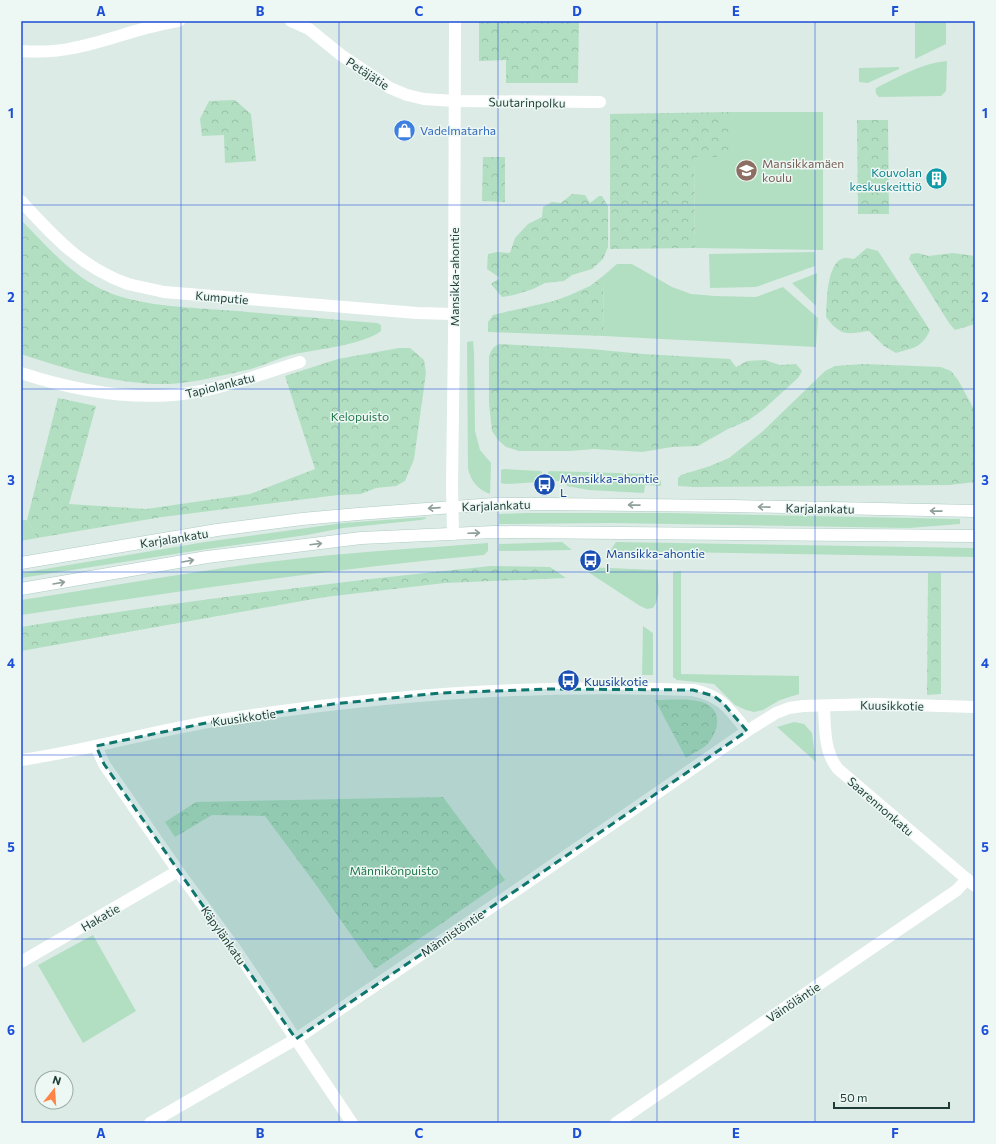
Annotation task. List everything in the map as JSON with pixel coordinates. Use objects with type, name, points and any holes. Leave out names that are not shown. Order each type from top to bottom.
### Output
[{"type":"street","points":[[21,51],[58,51],[74,48],[179,21]]},
{"type":"street","name":"Petäjätie","points":[[291,21],[309,29],[340,55],[390,88],[407,95],[424,99],[455,101]]},
{"type":"street","name":"Mansikka-ahontie","points":[[453,534],[454,21]]},
{"type":"street","name":"Suutarinpolku","points":[[455,101],[600,102]]},
{"type":"street","name":"Kumputie","points":[[21,201],[47,230],[67,249],[87,264],[129,284],[171,292],[417,313],[454,314]]},
{"type":"street","name":"Tapiolankatu","points":[[21,373],[107,394],[130,396],[165,396],[202,391],[300,362]]},
{"type":"street","name":"Karjalankatu","points":[[21,563],[217,530],[358,514],[452,507],[546,504],[975,511]]},
{"type":"street","name":"Karjalankatu","points":[[21,589],[208,557],[361,538],[494,532],[975,536]]},
{"type":"street","name":"Kuusikkotie","points":[[21,760],[57,755],[206,723],[332,704],[433,694],[611,688],[693,690],[705,692],[714,696],[723,703],[747,731],[776,713],[790,708],[876,704],[975,706]]},
{"type":"street","name":"Saarennonkatu","points":[[824,706],[827,746],[832,762],[838,769],[971,883]]},
{"type":"street","name":"Männistöntie","points":[[150,1123],[296,1039],[524,885],[747,731]]},
{"type":"street","name":"Käpylänkatu","points":[[96,746],[104,764],[178,871],[234,948],[352,1123]]},
{"type":"street","name":"Hakatie","points":[[21,962],[178,871]]},
{"type":"street","name":"Väinöläntie","points":[[616,1123],[951,894],[971,883]]},
{"type":"highlighted area","points":[[547,689],[693,690],[714,696],[723,703],[747,731],[518,889],[296,1039],[104,764],[96,746],[206,723],[333,704],[440,693]]},
{"type":"green space","points":[[479,21],[579,21],[578,83],[506,83],[506,60],[479,61]]},
{"type":"green space","points":[[915,21],[946,21],[946,44],[915,59]]},
{"type":"green space","points":[[947,61],[946,91],[941,96],[879,97],[876,93],[876,88],[910,71],[938,62]]},
{"type":"green space","points":[[899,67],[899,69],[868,83],[859,82],[859,68]]},
{"type":"green space","points":[[235,100],[251,114],[256,161],[225,163],[224,135],[202,136],[200,119],[209,101]]},
{"type":"green space","points":[[729,112],[823,112],[823,250],[695,248],[694,157],[729,157]]},
{"type":"green space","points":[[729,112],[730,157],[694,157],[695,248],[610,249],[610,114]]},
{"type":"green space","points":[[857,120],[888,120],[889,214],[858,214]]},
{"type":"green space","points":[[483,157],[505,157],[505,202],[482,201]]},
{"type":"green space","points":[[572,194],[585,195],[590,203],[599,196],[602,196],[608,206],[608,247],[603,259],[592,269],[572,275],[564,281],[545,283],[533,289],[502,297],[491,284],[500,278],[487,269],[488,254],[497,252],[510,253],[515,238],[528,224],[542,217],[543,207],[552,202],[561,203]]},
{"type":"green space","points":[[21,220],[68,267],[89,282],[115,295],[129,299],[176,307],[377,323],[381,325],[381,331],[364,340],[294,354],[247,370],[179,383],[150,384],[131,382],[57,366],[21,354]]},
{"type":"green space","points":[[867,248],[878,251],[930,330],[920,344],[896,353],[884,346],[869,331],[845,333],[836,328],[826,317],[827,293],[834,267],[838,261],[844,258],[854,259]]},
{"type":"green space","points":[[815,252],[815,266],[756,287],[710,288],[709,254]]},
{"type":"green space","points":[[918,253],[928,256],[953,253],[975,256],[975,324],[955,330],[949,323],[909,259],[911,254]]},
{"type":"green space","points":[[617,264],[632,264],[672,287],[691,294],[756,297],[783,287],[818,318],[816,347],[604,336],[603,276]]},
{"type":"green space","points":[[817,273],[816,306],[792,283]]},
{"type":"green space","points":[[603,276],[604,336],[488,332],[488,322],[493,315],[554,301],[590,286]]},
{"type":"green space","points":[[473,341],[475,431],[480,450],[491,463],[490,494],[482,490],[476,484],[468,469],[467,342]]},
{"type":"green space","points":[[499,344],[730,359],[736,367],[747,361],[765,360],[780,365],[796,364],[802,371],[798,378],[764,409],[749,420],[728,429],[698,446],[672,447],[642,452],[594,449],[570,451],[519,451],[506,447],[498,440],[492,431],[489,403],[489,357],[492,349]]},
{"type":"green space","name":"Kelopuisto","points":[[399,348],[410,348],[424,360],[426,373],[414,459],[405,481],[396,486],[376,488],[361,494],[338,495],[162,517],[37,538],[27,520],[58,398],[96,406],[69,504],[146,509],[250,494],[315,469],[285,376],[338,359]]},
{"type":"green space","points":[[863,364],[941,367],[951,371],[958,380],[975,411],[975,482],[950,485],[678,486],[678,478],[681,475],[729,458],[763,431],[825,371],[835,366]]},
{"type":"green space","points":[[501,470],[540,471],[542,472],[541,481],[506,484],[501,483]]},
{"type":"green space","points":[[549,471],[653,474],[660,480],[661,486],[645,485],[644,493],[589,490],[567,486],[564,481],[552,481],[548,478]]},
{"type":"green space","points":[[671,513],[960,519],[960,524],[909,528],[611,523],[499,524],[499,514]]},
{"type":"green space","points":[[426,517],[425,519],[421,520],[343,528],[307,535],[21,578],[21,573],[205,542],[343,523]]},
{"type":"green space","points":[[21,520],[27,520],[37,538],[21,541]]},
{"type":"green space","points":[[562,542],[572,550],[499,551],[499,544]]},
{"type":"green space","points":[[616,542],[975,548],[975,557],[610,551]]},
{"type":"green space","points":[[488,543],[488,551],[484,555],[310,574],[21,615],[21,600],[197,572],[268,562],[372,551]]},
{"type":"green space","points":[[491,566],[550,567],[566,578],[445,583],[325,597],[21,651],[21,627],[256,593]]},
{"type":"green space","points":[[585,567],[657,570],[658,590],[656,604],[653,608],[647,609],[640,606],[585,570]]},
{"type":"green space","points":[[681,571],[681,674],[799,676],[799,694],[780,700],[763,710],[754,712],[735,705],[714,684],[677,680],[673,677],[673,572]]},
{"type":"green space","points":[[928,573],[941,573],[941,694],[927,695]]},
{"type":"green space","points":[[643,626],[653,633],[653,675],[642,675]]},
{"type":"green space","points":[[655,700],[690,700],[702,702],[708,705],[713,709],[717,719],[717,725],[713,737],[704,747],[686,758]]},
{"type":"green space","points":[[794,722],[804,724],[812,733],[816,762],[777,727]]},
{"type":"green space","name":"Männikönpuisto","points":[[443,797],[505,880],[375,969],[314,882],[265,816],[212,815],[175,837],[165,822],[196,802]]},
{"type":"green space","points":[[93,935],[136,1011],[83,1043],[38,965]]},
{"type":"place","name":"Vadelmatarha","points":[[405,130]]},
{"type":"place","name":"Mansikkamäen koulu","points":[[747,170]]},
{"type":"place","name":"Kouvolan keskuskeittiö","points":[[937,179]]},
{"type":"place","name":"Mansikka-ahontie L","points":[[545,485]]},
{"type":"place","name":"Mansikka-ahontie I","points":[[590,560]]},
{"type":"place","name":"Kuusikkotie","points":[[569,681]]}]
